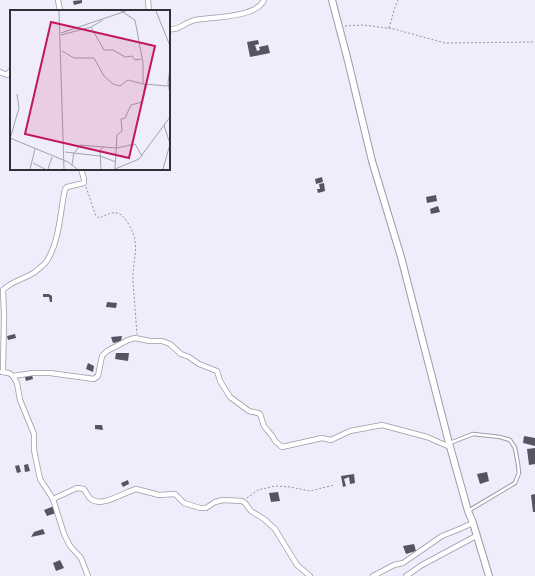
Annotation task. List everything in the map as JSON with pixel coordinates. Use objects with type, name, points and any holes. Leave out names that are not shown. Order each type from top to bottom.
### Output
[{"type":"main road","points":[[332,0],[372,161],[401,257],[449,445],[468,511],[490,576]]},
{"type":"street","points":[[58,0],[60,10]]},
{"type":"street","points":[[148,0],[149,10]]},
{"type":"street","points":[[170,29],[179,28],[194,20],[229,16],[250,11],[259,7],[264,0]]},
{"type":"street","points":[[0,72],[7,75],[10,71]]},
{"type":"street","points":[[81,170],[84,182],[65,189],[55,240],[48,259],[27,277],[6,286],[3,290],[4,316],[1,372],[9,373],[13,376],[17,383],[21,405],[34,434],[34,454],[40,479],[53,499],[64,534],[70,546],[81,558],[88,576]]},
{"type":"street","points":[[13,376],[33,372],[94,379],[98,376],[102,356],[107,351],[128,340],[139,338],[150,342],[164,342],[207,368],[217,371],[220,381],[230,397],[249,412],[260,414],[264,426],[275,441],[282,447],[322,438],[331,440],[352,431],[382,425],[449,445]]},
{"type":"street","points":[[53,499],[77,488],[84,488],[91,499],[98,502],[136,489],[158,495],[174,494],[184,503],[200,508],[208,507],[220,500],[242,501],[251,511],[264,519],[275,529],[297,565],[310,576]]},
{"type":"street","points":[[373,576],[394,565],[403,563],[442,536],[473,523]]},
{"type":"street","points":[[406,576],[428,562],[476,536]]},
{"type":"lane","points":[[449,445],[472,434],[481,434],[507,438],[515,448],[519,473],[516,483],[468,511]]},
{"type":"path","points":[[389,28],[398,0]]},
{"type":"path","points":[[339,26],[389,28],[445,43],[535,42]]},
{"type":"path","points":[[84,182],[96,216],[99,218],[114,213],[119,213],[123,216],[134,234],[137,245],[132,273],[136,328],[139,338]]},
{"type":"path","points":[[242,501],[266,488],[282,486],[310,491],[334,484]]},
{"type":"building","points":[[82,0],[82,3],[74,5],[73,1]]},
{"type":"building","points":[[258,40],[259,44],[255,45],[257,51],[260,50],[259,47],[268,45],[270,53],[250,57],[247,42]]},
{"type":"building","points":[[322,177],[323,182],[316,184],[315,179]]},
{"type":"building","points":[[324,183],[325,191],[318,193],[317,189],[320,189],[319,184]]},
{"type":"building","points":[[436,195],[437,201],[427,203],[426,197]]},
{"type":"building","points":[[438,206],[440,212],[431,214],[430,209]]},
{"type":"building","points":[[43,294],[49,294],[52,296],[52,302],[50,302],[49,297],[43,297]]},
{"type":"building","points":[[107,302],[117,303],[116,308],[106,307]]},
{"type":"building","points":[[15,334],[16,338],[8,340],[7,336]]},
{"type":"building","points":[[122,336],[121,341],[113,343],[111,337]]},
{"type":"building","points":[[116,353],[129,353],[128,361],[115,359]]},
{"type":"building","points":[[88,363],[94,366],[93,372],[86,369]]},
{"type":"building","points":[[32,375],[33,379],[26,381],[25,377]]},
{"type":"building","points":[[95,425],[102,425],[103,430],[95,429]]},
{"type":"building","points":[[524,436],[535,438],[535,446],[523,443]]},
{"type":"building","points":[[535,448],[535,464],[529,465],[527,449]]},
{"type":"building","points":[[28,464],[30,471],[25,472],[24,465]]},
{"type":"building","points":[[19,465],[21,472],[17,473],[15,466]]},
{"type":"building","points":[[487,472],[489,481],[480,484],[477,474]]},
{"type":"building","points":[[354,474],[355,483],[350,484],[349,477],[344,479],[346,486],[343,487],[341,476]]},
{"type":"building","points":[[128,480],[129,484],[123,487],[121,483]]},
{"type":"building","points":[[278,492],[280,501],[271,502],[269,493]]},
{"type":"building","points":[[535,494],[535,512],[533,512],[531,495]]},
{"type":"building","points":[[54,506],[56,513],[47,516],[44,510]]},
{"type":"building","points":[[43,529],[45,534],[31,537],[34,532]]},
{"type":"building","points":[[414,544],[416,551],[406,554],[403,546]]},
{"type":"building","points":[[60,560],[64,568],[56,571],[53,563]]}]
